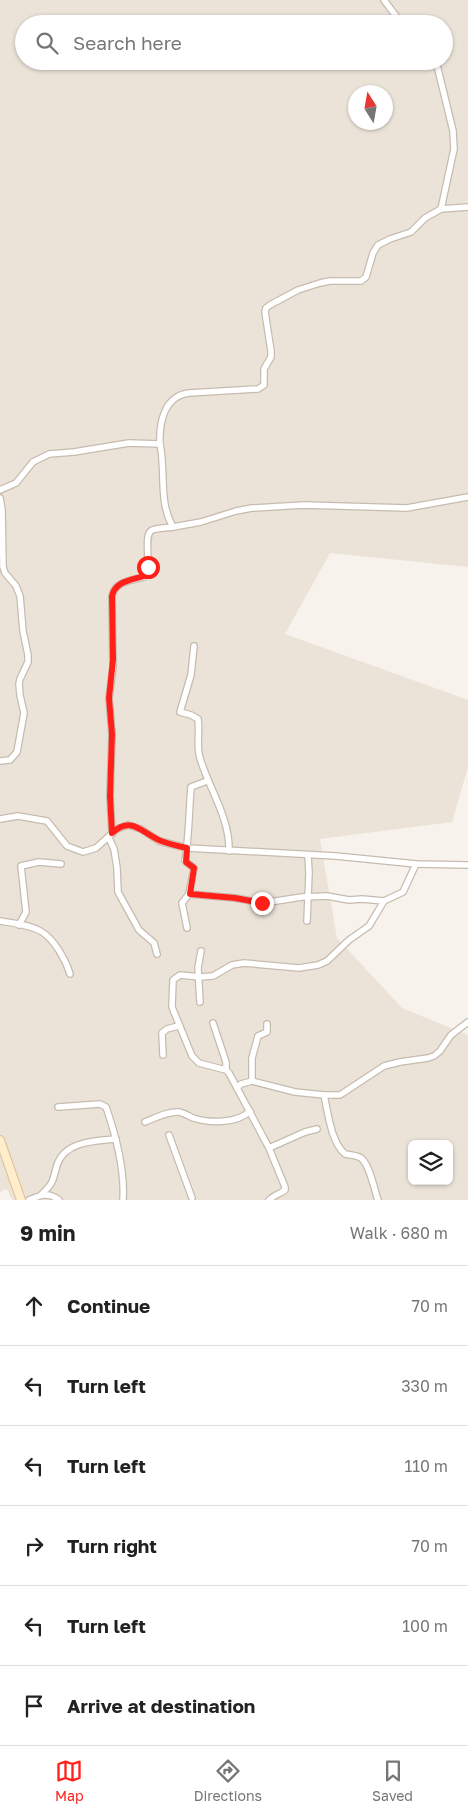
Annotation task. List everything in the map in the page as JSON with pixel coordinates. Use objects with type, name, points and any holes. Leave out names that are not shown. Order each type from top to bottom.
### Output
[{"type":"main road","points":[[0,1140],[21,1200]]},
{"type":"street","points":[[384,0],[396,15]]},
{"type":"street","points":[[438,70],[453,131],[454,150],[441,209]]},
{"type":"street","points":[[173,527],[166,514],[164,503],[159,431],[161,419],[172,400],[189,393],[258,389],[264,385],[264,369],[271,356],[266,308],[298,290],[320,283],[360,281],[366,277],[373,253],[378,245],[411,232],[425,218],[441,209],[468,207]]},
{"type":"street","points":[[0,490],[16,483],[33,462],[49,454],[129,443],[160,444]]},
{"type":"street","points":[[0,498],[3,567],[5,573],[16,586],[20,596],[23,631],[28,655],[28,662],[19,684],[24,713],[17,752],[10,760],[0,761]]},
{"type":"street","points":[[157,954],[154,943],[139,930],[118,892],[117,868],[111,835],[110,796],[112,734],[109,698],[113,660],[112,596],[115,588],[120,584],[144,576],[146,573],[149,558],[148,536],[150,532],[200,522],[236,510],[252,508],[304,505],[407,508],[468,498]]},
{"type":"street","points":[[194,646],[191,675],[180,712],[191,714],[198,719],[199,755],[207,781],[224,818],[229,851]]},
{"type":"street","points":[[188,928],[182,907],[184,900],[190,894],[194,868],[186,862],[191,787],[207,781]]},
{"type":"street","points":[[0,819],[25,816],[47,821],[54,827],[67,846],[78,851],[88,851],[96,848],[122,826],[134,826],[159,840],[187,848],[308,856],[336,856],[416,864],[468,865]]},
{"type":"street","points":[[306,921],[309,873],[308,856]]},
{"type":"street","points":[[19,925],[26,912],[21,866],[40,862],[61,864]]},
{"type":"street","points":[[190,894],[235,898],[262,903],[332,896],[343,900],[384,901],[403,892],[416,864]]},
{"type":"street","points":[[226,1070],[198,1063],[195,1060],[178,1026],[172,1007],[173,980],[180,975],[200,977],[218,974],[237,964],[252,963],[299,968],[318,965],[369,926],[384,901]]},
{"type":"street","points":[[0,921],[42,931],[64,958],[70,974]]},
{"type":"street","points":[[200,1002],[198,968],[201,951]]},
{"type":"street","points":[[237,1088],[242,1084],[252,1081],[295,1092],[340,1095],[384,1066],[434,1056],[440,1051],[451,1035],[468,1022]]},
{"type":"street","points":[[213,1023],[226,1062],[226,1070],[269,1148],[285,1187],[285,1190],[270,1200]]},
{"type":"street","points":[[252,1081],[252,1058],[258,1036],[267,1032],[266,1024]]},
{"type":"street","points":[[163,1055],[162,1033],[167,1029],[178,1026]]},
{"type":"street","points":[[324,1095],[331,1128],[337,1142],[345,1154],[358,1156],[363,1160],[378,1200]]},
{"type":"street","points":[[58,1107],[104,1104],[114,1128],[123,1179],[123,1200]]},
{"type":"street","points":[[145,1122],[177,1112],[210,1121],[235,1119],[250,1112]]},
{"type":"street","points":[[269,1148],[305,1132],[317,1129]]},
{"type":"street","points":[[170,1135],[191,1199]]},
{"type":"street","points":[[41,1195],[54,1181],[57,1165],[68,1150],[86,1143],[116,1139]]},
{"type":"street","points":[[29,1200],[41,1195],[52,1195],[59,1200]]},
{"type":"shaded area","points":[[0,0],[468,0],[468,567],[330,553],[285,634],[468,700],[468,767],[452,822],[320,839],[337,938],[402,1008],[468,1035],[468,1200],[12,1200],[7,1189],[0,1192]]},
{"type":"route","points":[[148,567],[144,576],[120,584],[115,588],[112,596],[113,667],[109,698],[112,734],[110,796],[112,833],[122,826],[134,826],[159,840],[187,848],[186,862],[194,868],[190,894],[235,898],[262,903]]}]
